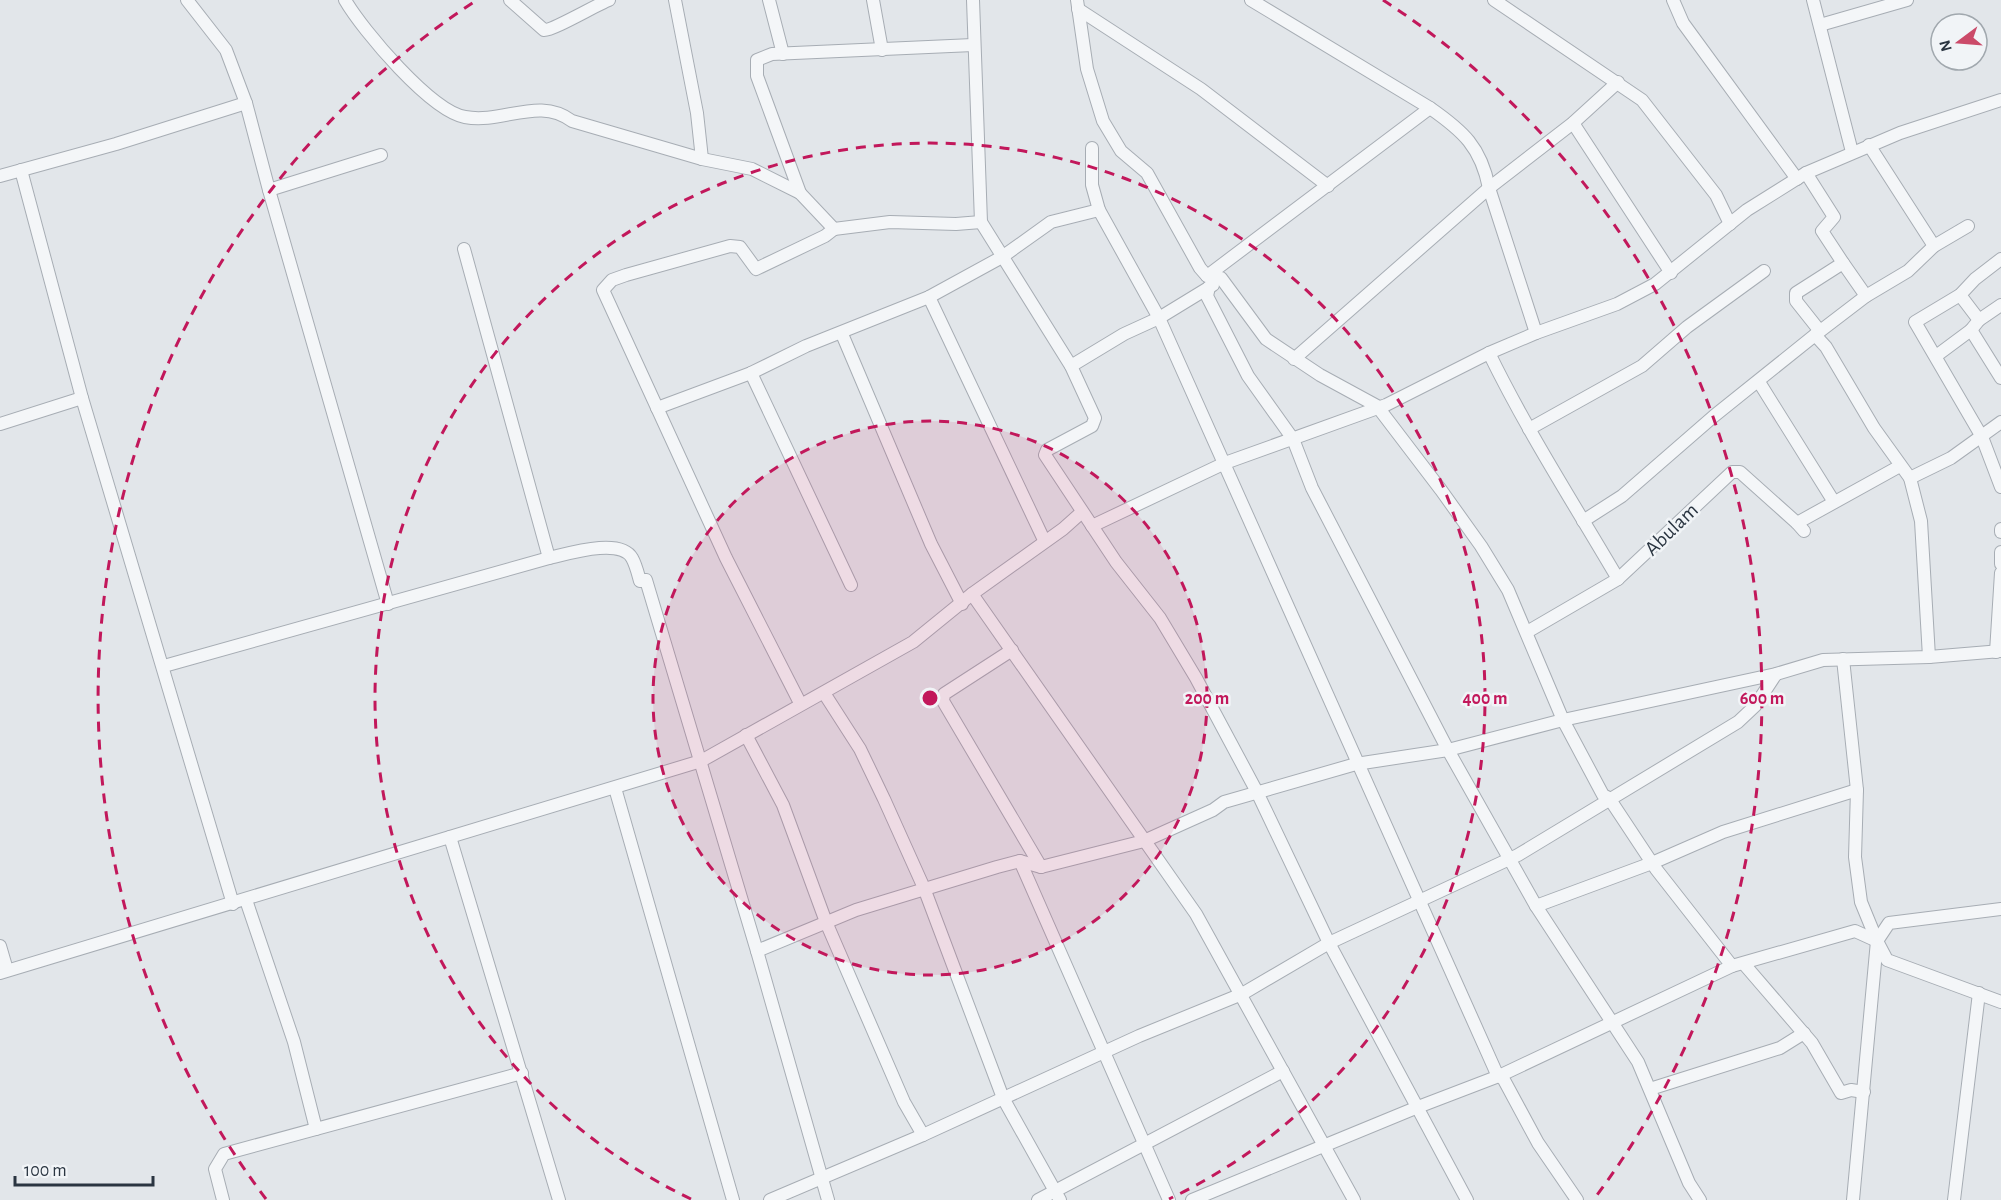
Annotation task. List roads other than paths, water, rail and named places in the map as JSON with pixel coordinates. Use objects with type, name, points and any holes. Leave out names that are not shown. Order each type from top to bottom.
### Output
[{"type":"street","points":[[187,0],[225,50],[246,103],[268,190],[388,604]]},
{"type":"street","points":[[345,0],[357,22],[445,111],[466,117],[487,117],[546,108],[563,114],[572,121],[702,159],[752,169],[800,193],[834,229]]},
{"type":"street","points":[[510,0],[544,30],[550,31],[583,11],[609,0]]},
{"type":"street","points":[[675,0],[697,113],[702,159]]},
{"type":"street","points":[[769,0],[783,54]]},
{"type":"street","points":[[873,0],[882,50]]},
{"type":"street","points":[[973,0],[981,222],[1071,366],[1095,417],[1092,426],[1047,450],[1046,455],[1082,512],[1160,618],[1196,678],[1257,792],[1329,943],[1467,1200]]},
{"type":"street","points":[[1251,0],[1430,108],[1458,128],[1472,144],[1485,165],[1489,188],[1536,333]]},
{"type":"street","points":[[1494,0],[1642,100],[1716,195],[1730,224]]},
{"type":"street","points":[[1673,0],[1683,23],[1834,217],[1822,231],[1866,296]]},
{"type":"street","points":[[1813,0],[1852,152]]},
{"type":"street","points":[[1820,25],[1906,0]]},
{"type":"street","points":[[1078,4],[1201,89],[1328,186]]},
{"type":"street","points":[[1078,4],[1087,69],[1103,122],[1121,151],[1148,173],[1208,281],[1207,296],[1248,376],[1293,439],[1312,488],[1448,750],[1536,906],[1638,1062],[1689,1183],[1700,1200]]},
{"type":"street","points":[[800,193],[757,76],[758,60],[772,54],[973,45]]},
{"type":"street","points":[[1294,359],[1489,188],[1573,123],[1618,82]]},
{"type":"street","points":[[1092,526],[1225,463],[1377,406],[1536,333],[1617,304],[1671,273],[1730,224],[1802,176],[1869,145],[2000,102]]},
{"type":"street","points":[[0,176],[116,144],[246,103]]},
{"type":"street","points":[[1071,366],[1124,334],[1159,318],[1430,108]]},
{"type":"street","points":[[1573,123],[1671,273]]},
{"type":"street","points":[[1869,145],[1934,246]]},
{"type":"street","points":[[1092,148],[1092,185],[1099,210],[1159,318],[1209,436],[1225,463],[1418,903],[1499,1076],[1504,1080],[1538,1143],[1577,1200]]},
{"type":"street","points":[[268,190],[381,155]]},
{"type":"street","points":[[21,170],[82,398],[164,666],[232,904]]},
{"type":"street","points":[[657,408],[751,373],[806,346],[842,334],[929,297],[1002,257],[1051,222],[1099,210]]},
{"type":"street","points":[[800,703],[726,558],[603,290],[612,280],[730,246],[740,247],[756,269],[825,236],[834,229],[890,222],[956,224],[981,222]]},
{"type":"street","points":[[1584,521],[1622,496],[1714,416],[1759,382],[1817,332],[1866,296],[1908,271],[1934,246],[1968,226]]},
{"type":"street","points":[[464,249],[549,558]]},
{"type":"street","points":[[2001,259],[1975,279],[1960,295],[1914,322],[1982,437],[2001,487]]},
{"type":"street","points":[[1843,263],[1796,292],[1796,301],[1874,428],[1911,478],[1921,521],[1929,657]]},
{"type":"street","points":[[1530,429],[1641,366],[1688,327],[1764,271]]},
{"type":"street","points":[[1208,281],[1221,278],[1266,339],[1294,359],[1377,406],[1481,546],[1508,590],[1563,720],[1603,795],[1609,798],[1652,863],[1738,965],[1812,1043],[1840,1093],[1851,1090],[1864,1092]]},
{"type":"street","points":[[1960,295],[2001,378]]},
{"type":"street","points":[[929,297],[1044,540]]},
{"type":"street","points":[[1936,357],[2001,305]]},
{"type":"street","points":[[842,334],[899,474],[962,604]]},
{"type":"street","points":[[1489,353],[1520,417],[1530,429],[1618,579]]},
{"type":"street","points":[[751,373],[851,585]]},
{"type":"street","points":[[1759,382],[1833,502],[1900,466]]},
{"type":"street","points":[[0,424],[82,398]]},
{"type":"street","points":[[1911,478],[1951,458],[2001,422]]},
{"type":"street","name":"Abulam","points":[[1527,632],[1618,579],[1732,472],[1740,472],[1801,527],[1833,502]]},
{"type":"street","points":[[0,946],[4,972],[701,761],[800,703],[824,693],[913,642],[972,594],[1044,540],[1063,529],[1082,512]]},
{"type":"street","points":[[164,666],[549,558],[602,548],[622,550],[631,556],[640,581],[646,580],[757,951],[828,1200]]},
{"type":"street","points":[[2001,552],[2001,564]]},
{"type":"street","points":[[757,951],[826,922],[924,888],[1020,861],[1041,867],[1144,841],[1212,810],[1224,802],[1356,764],[1448,750],[1563,720],[1776,674],[1823,660],[1929,657],[1999,652],[2001,573]]},
{"type":"street","points":[[972,594],[1196,914],[1354,1200]]},
{"type":"street","points":[[1012,650],[944,694],[944,701],[1041,867]]},
{"type":"street","points":[[1843,659],[1857,790],[1855,857],[1861,902],[1877,941],[1887,960],[2001,1002]]},
{"type":"street","points":[[770,1200],[923,1135],[1103,1052],[1242,994],[1329,943],[1509,859],[1738,722],[1755,706],[1776,674]]},
{"type":"street","points":[[824,693],[860,749],[924,888],[1003,1098],[1058,1196]]},
{"type":"street","points":[[746,735],[783,805],[826,922],[904,1102],[923,1135]]},
{"type":"street","points":[[615,788],[733,1200]]},
{"type":"street","points":[[1536,906],[1652,863],[1724,832],[1857,790]]},
{"type":"street","points":[[450,837],[559,1200]]},
{"type":"street","points":[[1020,861],[1169,1200]]},
{"type":"street","points":[[246,900],[294,1042],[316,1129]]},
{"type":"street","points":[[1853,1200],[1877,941],[1889,923],[2001,909]]},
{"type":"street","points":[[1192,1200],[1499,1076],[1738,965],[1855,931],[1877,941]]},
{"type":"street","points":[[1954,1200],[1979,993]]},
{"type":"street","points":[[1650,1089],[1780,1048],[1804,1033]]},
{"type":"street","points":[[1038,1200],[1058,1196],[1144,1143],[1283,1071]]},
{"type":"street","points":[[223,1200],[215,1170],[225,1154],[522,1073]]}]
